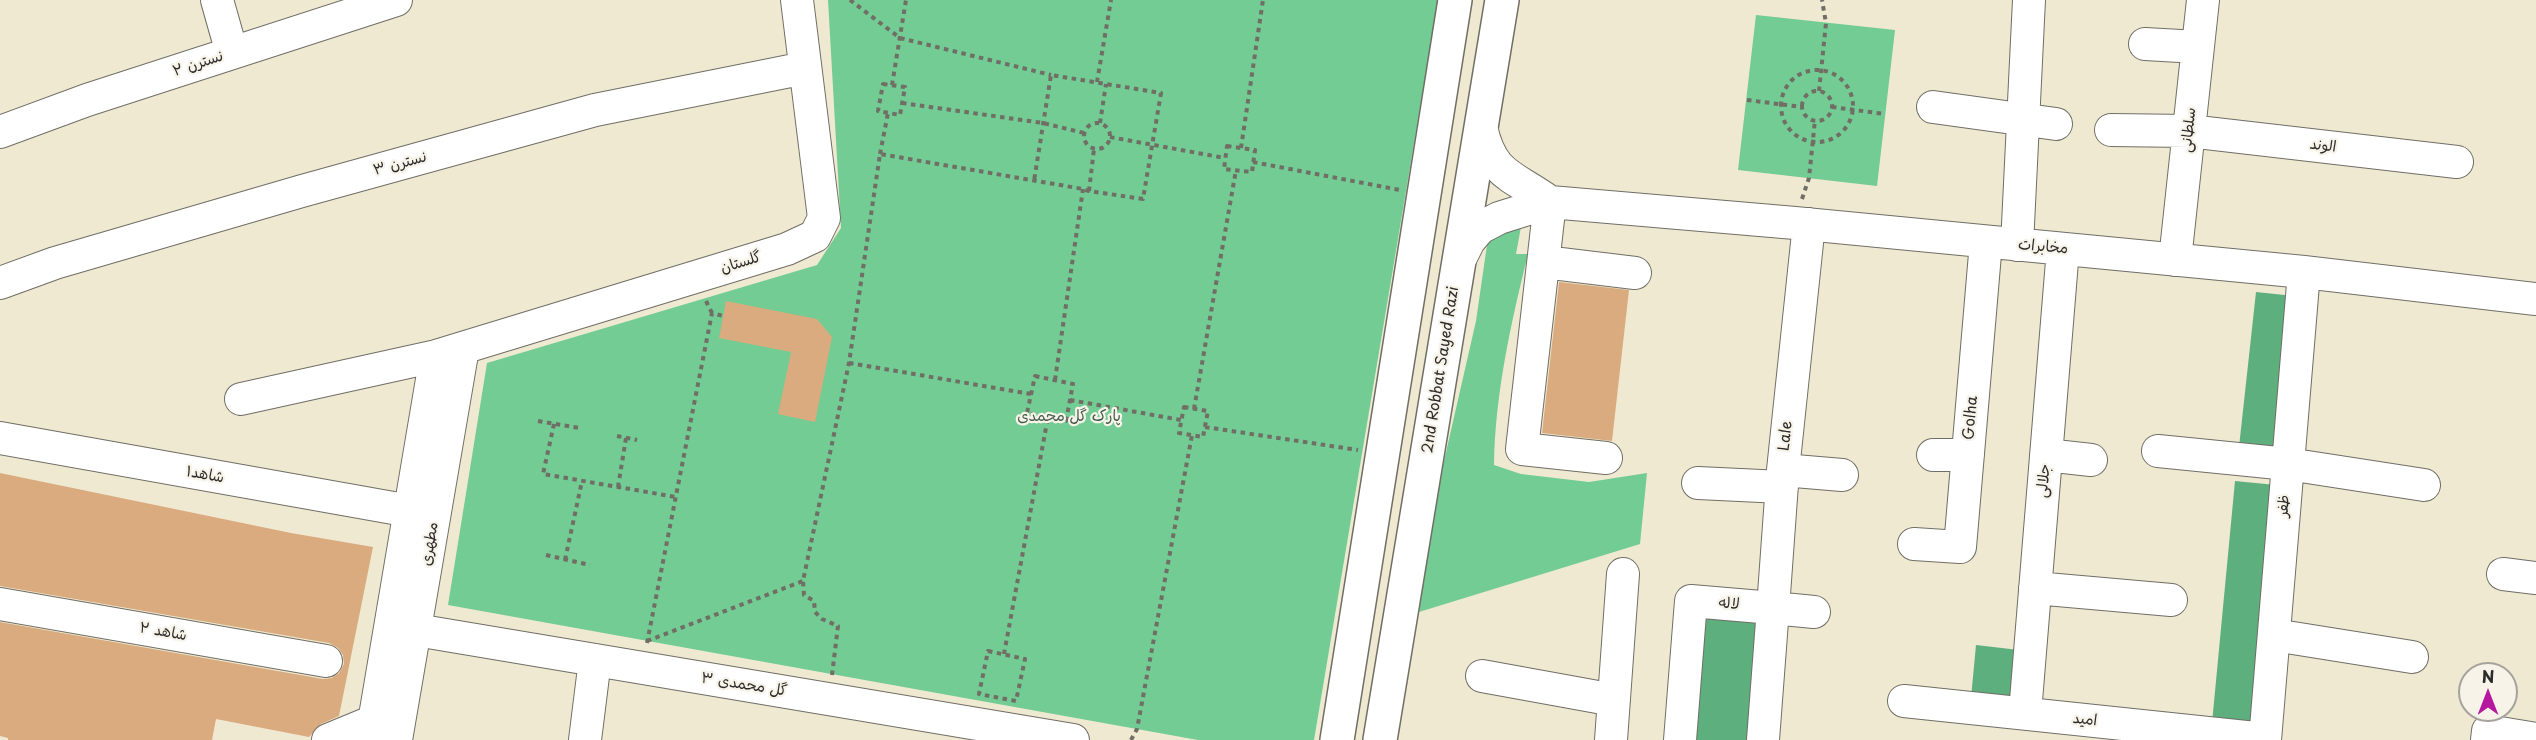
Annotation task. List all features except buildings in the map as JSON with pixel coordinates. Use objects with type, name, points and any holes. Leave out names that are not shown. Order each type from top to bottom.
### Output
[{"type":"main road","points":[[1337,740],[1455,0]]},
{"type":"main road","name":"2nd Robbat Sayed Razi","points":[[1380,740],[1502,0]]},
{"type":"street","points":[[217,0],[232,53]]},
{"type":"street","name":"نسترن ۲","points":[[0,132],[87,100],[396,0]]},
{"type":"street","name":"گلستان","points":[[241,399],[449,352],[788,249],[815,236],[824,218],[797,0]]},
{"type":"street","points":[[2017,245],[2030,0]]},
{"type":"street","name":"سلطانی","points":[[2175,260],[2202,0]]},
{"type":"street","points":[[2145,44],[2198,47]]},
{"type":"street","name":"نسترن ۳","points":[[0,283],[55,263],[291,194],[584,113],[805,68]]},
{"type":"street","points":[[1933,107],[2056,124]]},
{"type":"street","points":[[1481,127],[1486,149],[1496,166],[1550,202]]},
{"type":"street","name":"الوند","points":[[2111,130],[2189,131],[2457,162]]},
{"type":"street","points":[[1459,261],[1469,241],[1480,228],[1499,218],[1550,202]]},
{"type":"street","points":[[1550,202],[1522,449],[1606,458]]},
{"type":"street","name":"مخابرات","points":[[1550,202],[1809,224],[2175,260],[2536,299]]},
{"type":"street","name":"Lale","points":[[1773,608],[1782,479],[1809,224]]},
{"type":"street","name":"Golha","points":[[1914,544],[1960,548],[1986,242]]},
{"type":"street","name":"جلالی","points":[[2025,713],[2062,249]]},
{"type":"street","points":[[1544,262],[1635,273]]},
{"type":"street","name":"ظفر","points":[[2265,739],[2304,273]]},
{"type":"street","name":"مطهری","points":[[381,734],[410,511],[449,352]]},
{"type":"street","name":"مطهری","points":[[381,734],[416,630],[449,352]]},
{"type":"street","name":"شاهد۱","points":[[0,438],[410,511]]},
{"type":"street","points":[[2158,451],[2288,464],[2424,485]]},
{"type":"street","points":[[1933,455],[1968,455]]},
{"type":"street","points":[[2046,455],[2091,460]]},
{"type":"street","points":[[1698,483],[1842,475]]},
{"type":"street","points":[[1611,740],[1623,574]]},
{"type":"street","points":[[2503,574],[2536,578]]},
{"type":"street","points":[[2035,588],[2170,600]]},
{"type":"street","name":"لاله","points":[[1680,740],[1692,601],[1773,608]]},
{"type":"street","name":"شاهد ۲","points":[[0,604],[326,661]]},
{"type":"street","points":[[1763,740],[1773,608],[1815,612]]},
{"type":"street","name":"گل محمدی ۳","points":[[416,630],[595,660],[953,730],[1073,740]]},
{"type":"street","points":[[2274,635],[2412,657]]},
{"type":"street","points":[[585,740],[595,660]]},
{"type":"street","points":[[1482,676],[1614,699]]},
{"type":"street","name":"امید","points":[[1904,700],[2265,739]]},
{"type":"street","points":[[2487,740],[2488,731],[2536,739]]},
{"type":"street","points":[[328,740],[381,734]]},
{"type":"path","points":[[850,0],[900,38],[1051,75],[1161,93],[1143,199],[880,154]]},
{"type":"path","points":[[892,85],[906,0]]},
{"type":"path","points":[[1097,82],[1111,0]]},
{"type":"path","points":[[1241,148],[1263,0]]},
{"type":"path","points":[[1819,91],[1826,22],[1822,0]]},
{"type":"path","points":[[1808,70],[1820,70],[1831,72],[1841,79],[1848,88],[1853,110],[1842,132],[1832,138],[1813,141],[1796,135],[1787,127],[1782,116],[1781,104],[1783,92],[1789,82],[1808,70]]},
{"type":"path","points":[[1034,181],[1051,75]]},
{"type":"path","points":[[883,84],[905,87],[902,103],[900,115],[878,111],[883,84]]},
{"type":"path","points":[[1100,123],[1106,84]]},
{"type":"path","points":[[1819,91],[1827,95],[1832,107],[1828,116],[1815,120],[1806,116],[1802,106],[1805,97],[1819,91]]},
{"type":"path","points":[[1747,100],[1802,106]]},
{"type":"path","points":[[902,103],[1043,123],[1084,133]]},
{"type":"path","points":[[1832,107],[1885,114]]},
{"type":"path","points":[[832,675],[838,626],[822,619],[815,612],[814,601],[804,595],[803,581],[849,363],[888,113]]},
{"type":"path","points":[[1809,178],[1815,120]]},
{"type":"path","points":[[1100,123],[1108,128],[1110,137],[1106,145],[1094,148],[1085,141],[1084,133],[1088,126],[1100,123]]},
{"type":"path","points":[[1110,137],[1225,158]]},
{"type":"path","points":[[1227,146],[1255,150],[1251,172],[1224,169],[1225,158],[1227,146]]},
{"type":"path","points":[[1054,380],[1094,148]]},
{"type":"path","points":[[1253,162],[1406,191]]},
{"type":"path","points":[[1194,409],[1236,170]]},
{"type":"path","points":[[723,316],[712,314],[647,641],[803,581]]},
{"type":"path","points":[[849,363],[1031,394]]},
{"type":"path","points":[[1035,376],[1054,380],[1073,384],[1066,421],[1027,413],[1035,376]]},
{"type":"path","points":[[1070,400],[1181,420]]},
{"type":"path","points":[[1184,407],[1208,411],[1203,437],[1179,433],[1181,420],[1184,407]]},
{"type":"path","points":[[1004,654],[1048,417]]},
{"type":"path","points":[[538,421],[580,428]]},
{"type":"path","points":[[554,424],[543,474],[676,497]]},
{"type":"path","points":[[1205,427],[1362,450]]},
{"type":"path","points":[[1131,740],[1137,729],[1192,435]]},
{"type":"path","points":[[617,436],[637,440]]},
{"type":"path","points":[[618,487],[626,438]]},
{"type":"path","points":[[565,560],[582,481]]},
{"type":"path","points":[[546,555],[590,565]]},
{"type":"path","points":[[988,651],[1004,654],[1025,658],[1016,701],[979,694],[988,651]]},
{"type":"green space","name":"پارک گل محمدی","points":[[828,0],[1438,0],[1314,740],[1198,740],[448,605],[487,363],[817,265],[841,228]]},
{"type":"green space","points":[[1756,15],[1895,30],[1877,186],[1738,170]]},
{"type":"green space","points":[[1521,227],[1516,254],[1528,254],[1510,332],[1501,385],[1494,465],[1521,474],[1589,482],[1647,473],[1640,544],[1419,612],[1436,496],[1476,321],[1487,245],[1498,228]]},
{"type":"green space","points":[[2256,292],[2294,296],[2277,451],[2239,447]]},
{"type":"green space","points":[[2235,481],[2276,485],[2254,727],[2212,723]]},
{"type":"green space","points":[[1699,613],[1764,618],[1754,740],[1688,740]]},
{"type":"green space","points":[[1976,645],[2019,650],[2013,703],[1971,698]]}]
